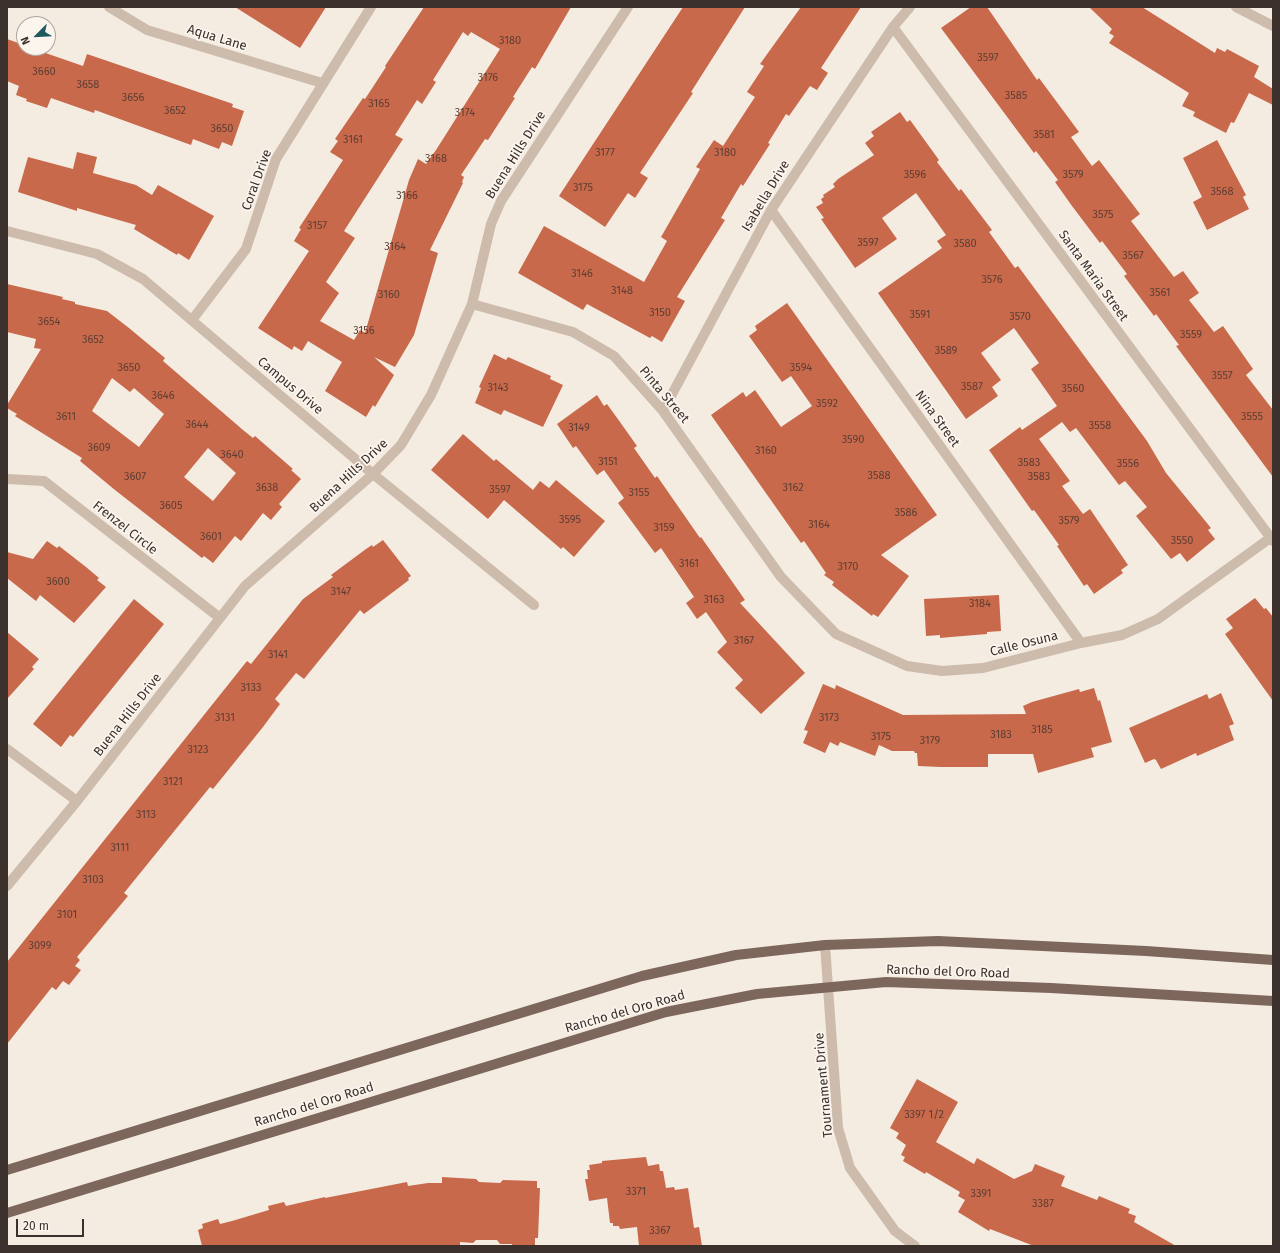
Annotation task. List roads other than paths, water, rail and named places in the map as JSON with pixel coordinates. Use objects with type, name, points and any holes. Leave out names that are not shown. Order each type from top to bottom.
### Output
[{"type":"main road","name":"Rancho del Oro Road","points":[[7,1170],[642,976],[736,955],[825,945],[938,941],[1146,951],[1273,960]]},
{"type":"main road","name":"Rancho del Oro Road","points":[[7,1213],[666,1012],[757,994],[886,982],[1051,988],[1273,1001]]},
{"type":"street","name":"Aqua Lane","points":[[109,7],[147,30],[322,83]]},
{"type":"street","name":"Coral Drive","points":[[192,320],[246,249],[276,159],[322,83],[371,7]]},
{"type":"street","name":"Buena Hills Drive","points":[[7,886],[77,801],[245,586],[373,474],[401,446],[431,395],[472,304],[491,224],[501,201],[628,7]]},
{"type":"street","name":"Isabella Drive","points":[[663,411],[771,210],[893,26],[910,7]]},
{"type":"street","points":[[1236,7],[1273,26]]},
{"type":"street","name":"Santa Maria Street","points":[[893,26],[1272,538]]},
{"type":"street","name":"Nina Street","points":[[771,210],[1081,643]]},
{"type":"street","name":"Campus Drive","points":[[7,231],[97,254],[143,279],[373,474],[534,605]]},
{"type":"street","name":"Pinta Street","points":[[472,304],[573,332],[614,356],[663,411],[781,577]]},
{"type":"street","name":"Frenzel Circle","points":[[7,479],[44,481],[220,618]]},
{"type":"street","name":"Calle Osuna","points":[[781,577],[836,634],[906,666],[942,671],[983,668],[1081,643],[1122,636],[1158,619],[1272,538]]},
{"type":"street","points":[[7,749],[77,801]]},
{"type":"street","name":"Tournament Drive","points":[[825,945],[838,1128],[850,1168],[895,1231],[915,1246]]}]
